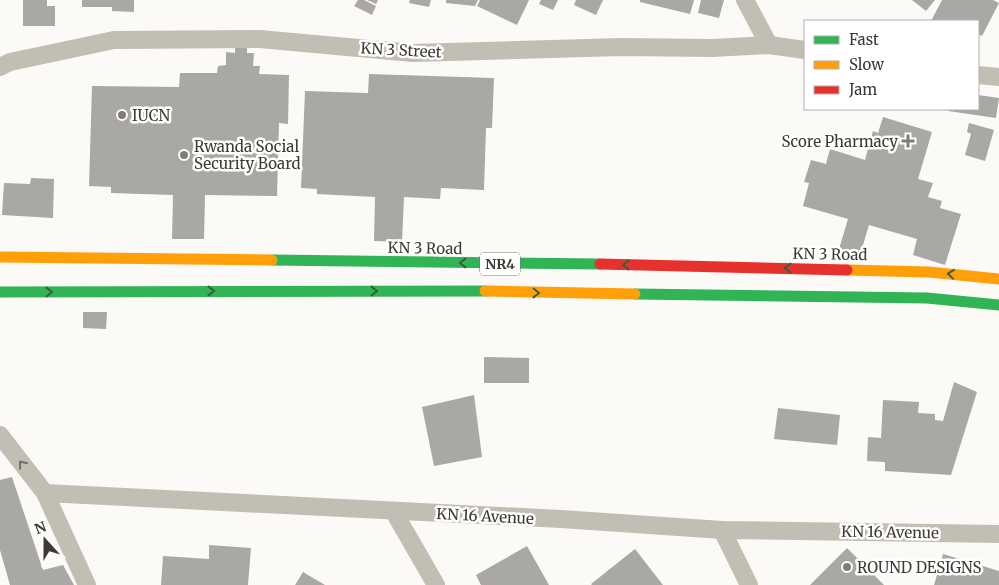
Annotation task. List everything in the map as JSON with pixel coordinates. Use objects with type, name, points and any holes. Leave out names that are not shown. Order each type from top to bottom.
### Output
[{"type":"highway","name":"KN 3 Road","points":[[0,257],[676,265],[929,272],[999,279]]},
{"type":"highway","name":"NR4","points":[[0,292],[460,291],[927,298],[999,305]]},
{"type":"street","points":[[745,0],[769,45]]},
{"type":"street","name":"KN 3 Street","points":[[0,66],[22,59],[114,40],[260,39],[412,53],[622,47],[712,48],[769,45],[804,50]]},
{"type":"street","points":[[979,75],[999,77]]},
{"type":"street","points":[[0,435],[44,493],[87,585]]},
{"type":"street","name":"KN 16 Avenue","points":[[44,493],[722,530],[999,534]]},
{"type":"street","points":[[394,512],[436,585]]},
{"type":"street","points":[[722,530],[749,585]]},
{"type":"building","points":[[23,0],[47,0],[47,6],[55,6],[55,26],[23,26]]},
{"type":"building","points":[[82,0],[134,0],[134,12],[112,11],[112,7],[82,7]]},
{"type":"building","points":[[358,0],[364,0],[376,6],[372,15],[354,6]]},
{"type":"building","points":[[367,0],[378,0],[376,4]]},
{"type":"building","points":[[410,0],[431,0],[429,7],[409,3]]},
{"type":"building","points":[[446,0],[478,0],[475,6],[446,3]]},
{"type":"building","points":[[480,0],[529,0],[517,25],[477,6]]},
{"type":"building","points":[[541,0],[558,0],[553,10],[539,4]]},
{"type":"building","points":[[576,0],[603,0],[596,15],[574,5]]},
{"type":"building","points":[[640,0],[694,0],[690,14],[640,2]]},
{"type":"building","points":[[701,0],[724,0],[719,18],[698,13]]},
{"type":"building","points":[[912,0],[935,0],[926,11]]},
{"type":"building","points":[[942,0],[993,0],[999,3],[982,36],[979,34],[979,20],[932,20]]},
{"type":"building","name":"Rwanda Social Security Board","points":[[235,47],[247,47],[247,53],[254,53],[253,66],[260,66],[259,74],[289,75],[288,124],[279,123],[277,196],[205,195],[204,239],[172,239],[173,195],[111,193],[111,187],[89,186],[92,86],[179,87],[180,73],[217,73],[218,66],[226,65],[226,52],[235,53]]},
{"type":"building","points":[[369,74],[494,78],[492,128],[486,128],[484,190],[441,188],[440,199],[404,197],[402,242],[374,241],[375,197],[317,194],[317,189],[301,188],[305,91],[368,93]]},
{"type":"building","points":[[979,95],[999,98],[996,118],[948,111],[979,110]]},
{"type":"building","points":[[883,117],[932,132],[918,179],[933,183],[928,197],[942,201],[940,208],[961,214],[945,265],[913,255],[917,239],[869,225],[860,255],[839,249],[848,219],[803,206],[809,183],[804,182],[811,160],[826,164],[830,149],[865,160],[873,131],[878,133]]},
{"type":"building","points":[[969,123],[994,130],[985,161],[965,155],[971,134],[967,132]]},
{"type":"building","points":[[31,178],[54,179],[53,218],[2,215],[4,183],[30,184]]},
{"type":"building","points":[[83,312],[107,312],[106,329],[83,328]]},
{"type":"building","points":[[484,357],[529,358],[529,383],[484,383]]},
{"type":"building","points":[[954,382],[977,392],[951,475],[885,471],[885,462],[867,461],[868,437],[881,438],[883,400],[919,402],[918,413],[935,414],[935,420],[943,421]]},
{"type":"building","points":[[474,395],[482,457],[434,466],[422,407]]},
{"type":"building","points":[[778,408],[840,415],[837,445],[774,439]]},
{"type":"building","points":[[12,477],[43,570],[63,565],[74,585],[10,585],[0,550],[0,480]]},
{"type":"building","points":[[209,545],[251,548],[248,585],[161,585],[163,556],[209,559]]},
{"type":"building","points":[[527,546],[549,585],[481,585],[476,575]]},
{"type":"building","name":"ROUND DESIGNS","points":[[847,548],[884,585],[810,585]]},
{"type":"building","points":[[635,549],[663,585],[591,584]]},
{"type":"building","points":[[943,554],[999,571],[999,585],[934,585]]},
{"type":"building","points":[[303,572],[325,585],[295,585]]},
{"type":"traffic: fast","points":[[272,260],[600,264]]},
{"type":"traffic: fast","points":[[0,292],[485,291]]},
{"type":"traffic: fast","points":[[635,294],[927,298],[999,305]]},
{"type":"traffic: slow","points":[[0,257],[272,260]]},
{"type":"traffic: slow","points":[[847,270],[929,272],[999,279]]},
{"type":"traffic: slow","points":[[485,291],[635,294]]},
{"type":"traffic: jam","points":[[600,264],[847,270]]},
{"type":"place","name":"IUCN","points":[[122,115]]},
{"type":"place","name":"Score Pharmacy","points":[[908,141]]},
{"type":"place","name":"Rwanda Social Security Board","points":[[184,155]]},
{"type":"place","name":"ROUND DESIGNS","points":[[847,567]]}]
